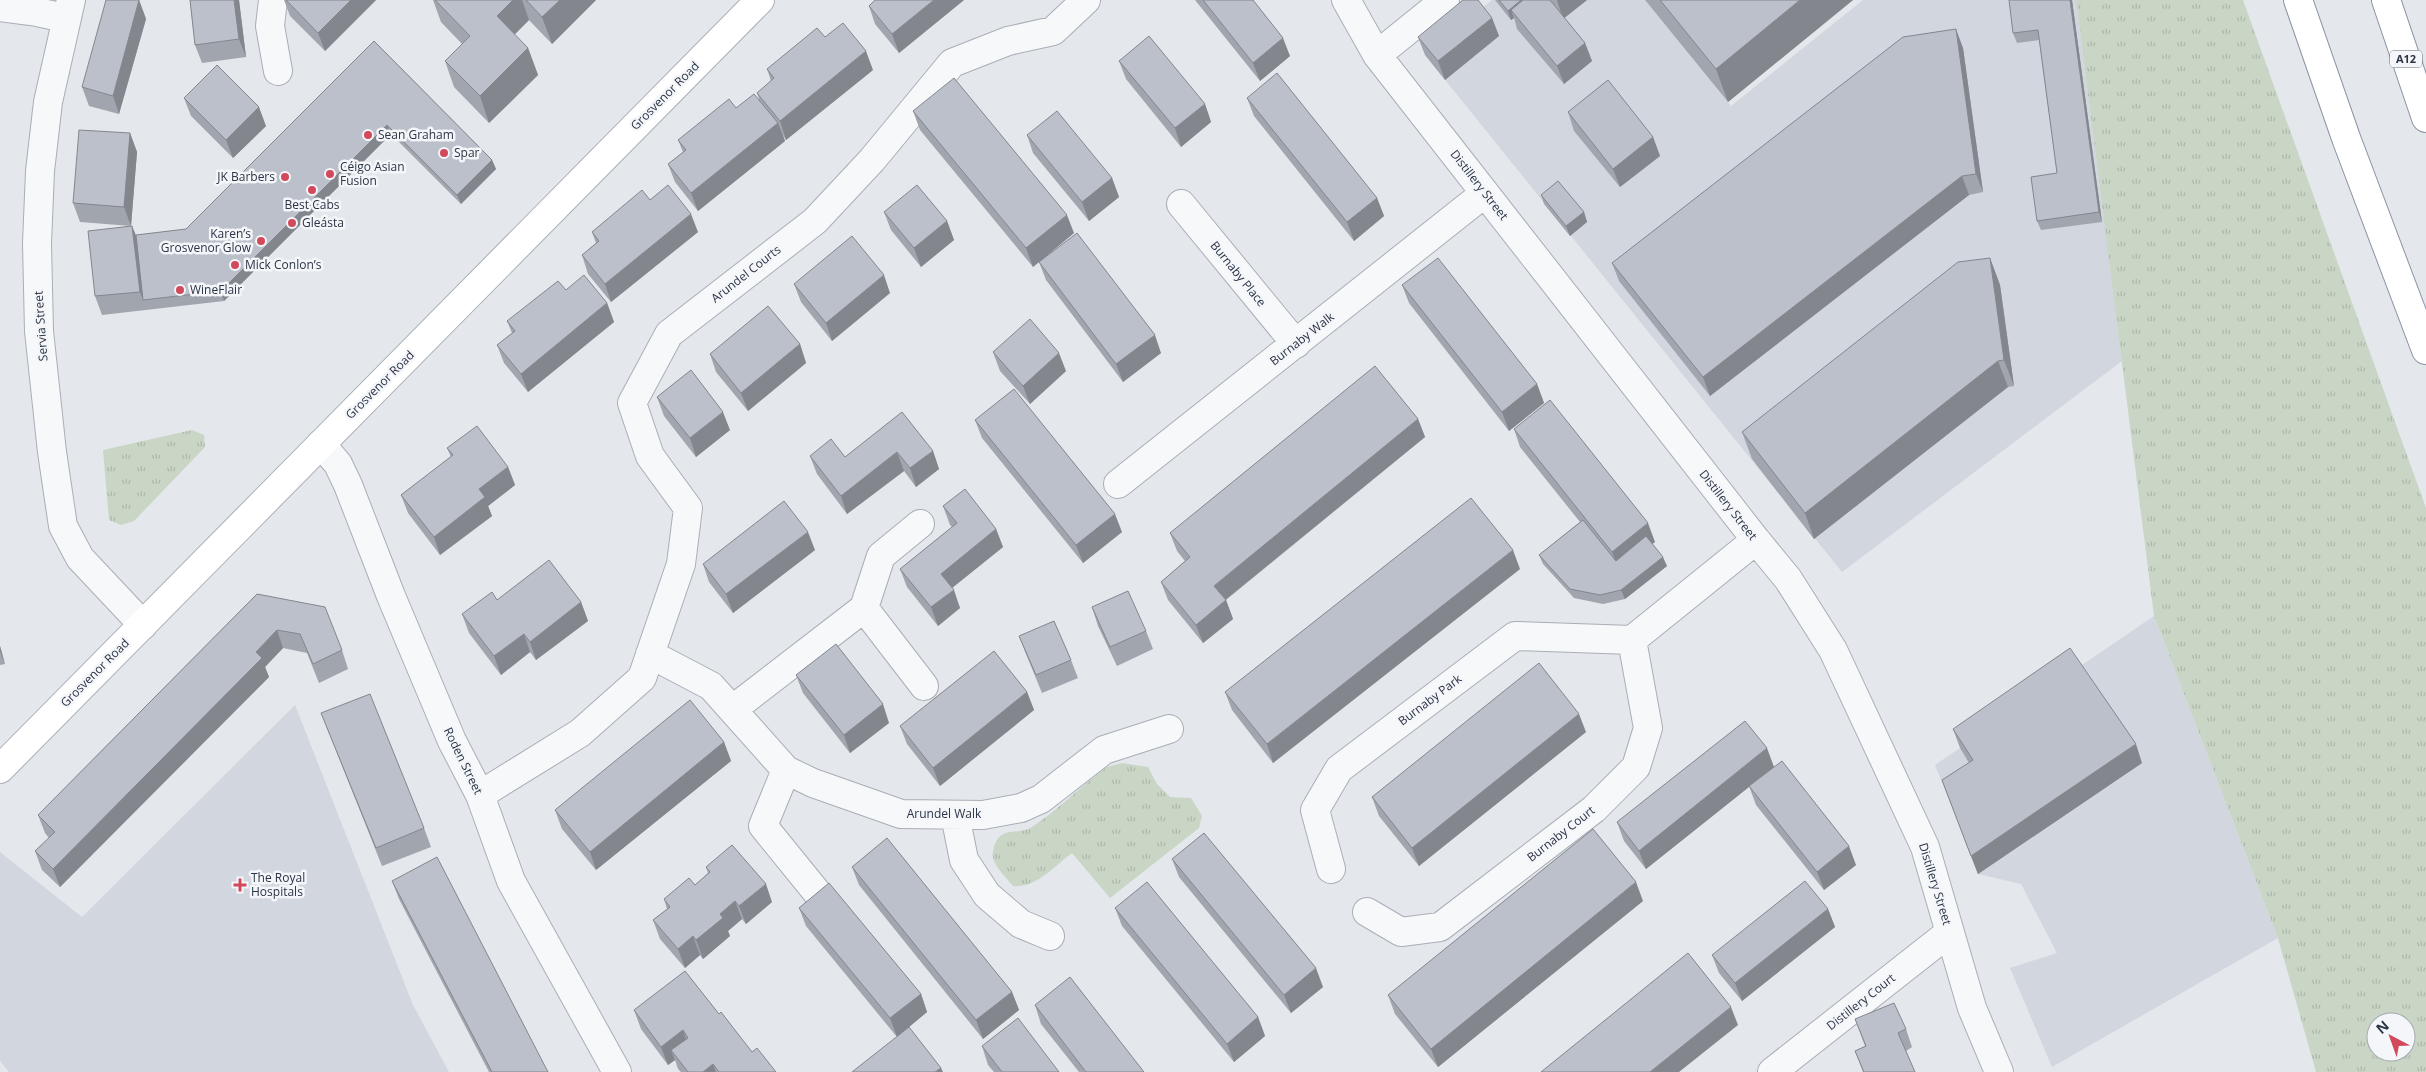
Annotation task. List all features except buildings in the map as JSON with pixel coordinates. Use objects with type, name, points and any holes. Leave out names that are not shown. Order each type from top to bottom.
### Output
[{"type":"main road","name":"Grosvenor Road","points":[[0,769],[760,0]]},
{"type":"main road","points":[[2298,0],[2350,148],[2426,350]]},
{"type":"main road","name":"A12","points":[[2386,0],[2426,118]]},
{"type":"street","points":[[273,0],[270,26],[278,71]]},
{"type":"street","name":"Arundel Courts","points":[[480,795],[580,733],[642,678],[681,564],[688,508],[650,456],[632,403],[669,334],[815,221],[872,160],[952,63],[1008,41],[1053,31],[1086,0]]},
{"type":"street","name":"Distillery Street","points":[[1346,0],[1377,55],[1788,579],[1833,650],[1925,848],[1972,1008],[1999,1072]]},
{"type":"street","points":[[1377,55],[1445,0]]},
{"type":"street","points":[[0,7],[37,12],[68,9]]},
{"type":"street","name":"Servia Street","points":[[68,9],[48,102],[40,171],[37,243],[39,331],[52,452],[63,526],[67,534],[80,558],[143,625]]},
{"type":"street","name":"Burnaby Walk","points":[[1118,484],[1485,193]]},
{"type":"street","name":"Burnaby Place","points":[[1181,204],[1296,344]]},
{"type":"street","name":"Roden Street","points":[[321,444],[338,464],[345,477],[449,732],[480,795],[511,881],[617,1072]]},
{"type":"street","points":[[732,709],[864,608],[881,556],[920,524]]},
{"type":"street","points":[[1632,640],[1756,540]]},
{"type":"street","points":[[864,608],[924,686]]},
{"type":"street","name":"Burnaby Park","points":[[1331,869],[1315,810],[1339,769],[1515,636],[1632,640]]},
{"type":"street","name":"Burnaby Court","points":[[1367,912],[1401,932],[1440,927],[1594,809],[1636,767],[1648,728],[1632,640]]},
{"type":"street","name":"Arundel Walk","points":[[650,654],[711,686],[786,770],[812,783],[901,814],[983,814],[1021,808],[1041,799],[1104,750],[1169,729]]},
{"type":"street","points":[[786,770],[763,826],[819,895]]},
{"type":"street","points":[[955,815],[964,860],[987,895],[1021,924],[1050,936]]},
{"type":"street","name":"Distillery Court","points":[[1772,1072],[1950,932]]},
{"type":"shaded area","points":[[1492,0],[1645,0],[1731,106],[1863,0],[2076,0],[2122,361],[1842,572],[1425,55]]},
{"type":"shaded area","points":[[2154,616],[2278,938],[2052,1067],[2010,968],[2057,953],[2021,884],[1978,874],[1935,765]]},
{"type":"shaded area","name":"The Royal Hospitals","points":[[295,705],[413,1005],[449,1072],[9,1072],[0,1061],[0,852],[82,917]]},
{"type":"green space","points":[[2076,0],[2243,0],[2426,508],[2426,1072],[2316,1072],[2278,938],[2154,616]]},
{"type":"green space","points":[[192,430],[204,435],[205,447],[134,521],[121,525],[109,520],[103,450]]},
{"type":"green space","points":[[1122,763],[1148,767],[1157,784],[1170,797],[1191,798],[1202,816],[1199,828],[1110,898],[1072,853],[1052,870],[1030,884],[1013,886],[999,870],[994,860],[993,851],[1000,837],[1009,832],[1026,830],[1032,827],[1107,767]]},
{"type":"place","name":"Sean Graham","points":[[368,135]]},
{"type":"place","name":"Spar","points":[[444,153]]},
{"type":"place","name":"Céigo Asian Fusion","points":[[330,174]]},
{"type":"place","name":"JK Barbers","points":[[285,177]]},
{"type":"place","name":"Best Cabs","points":[[312,190]]},
{"type":"place","name":"Gleásta","points":[[292,223]]},
{"type":"place","name":"Karen’s Grosvenor Glow","points":[[261,241]]},
{"type":"place","name":"Mick Conlon’s","points":[[235,265]]},
{"type":"place","name":"WineFlair","points":[[180,290]]},
{"type":"place","name":"The Royal Hospitals","points":[[240,885]]}]
